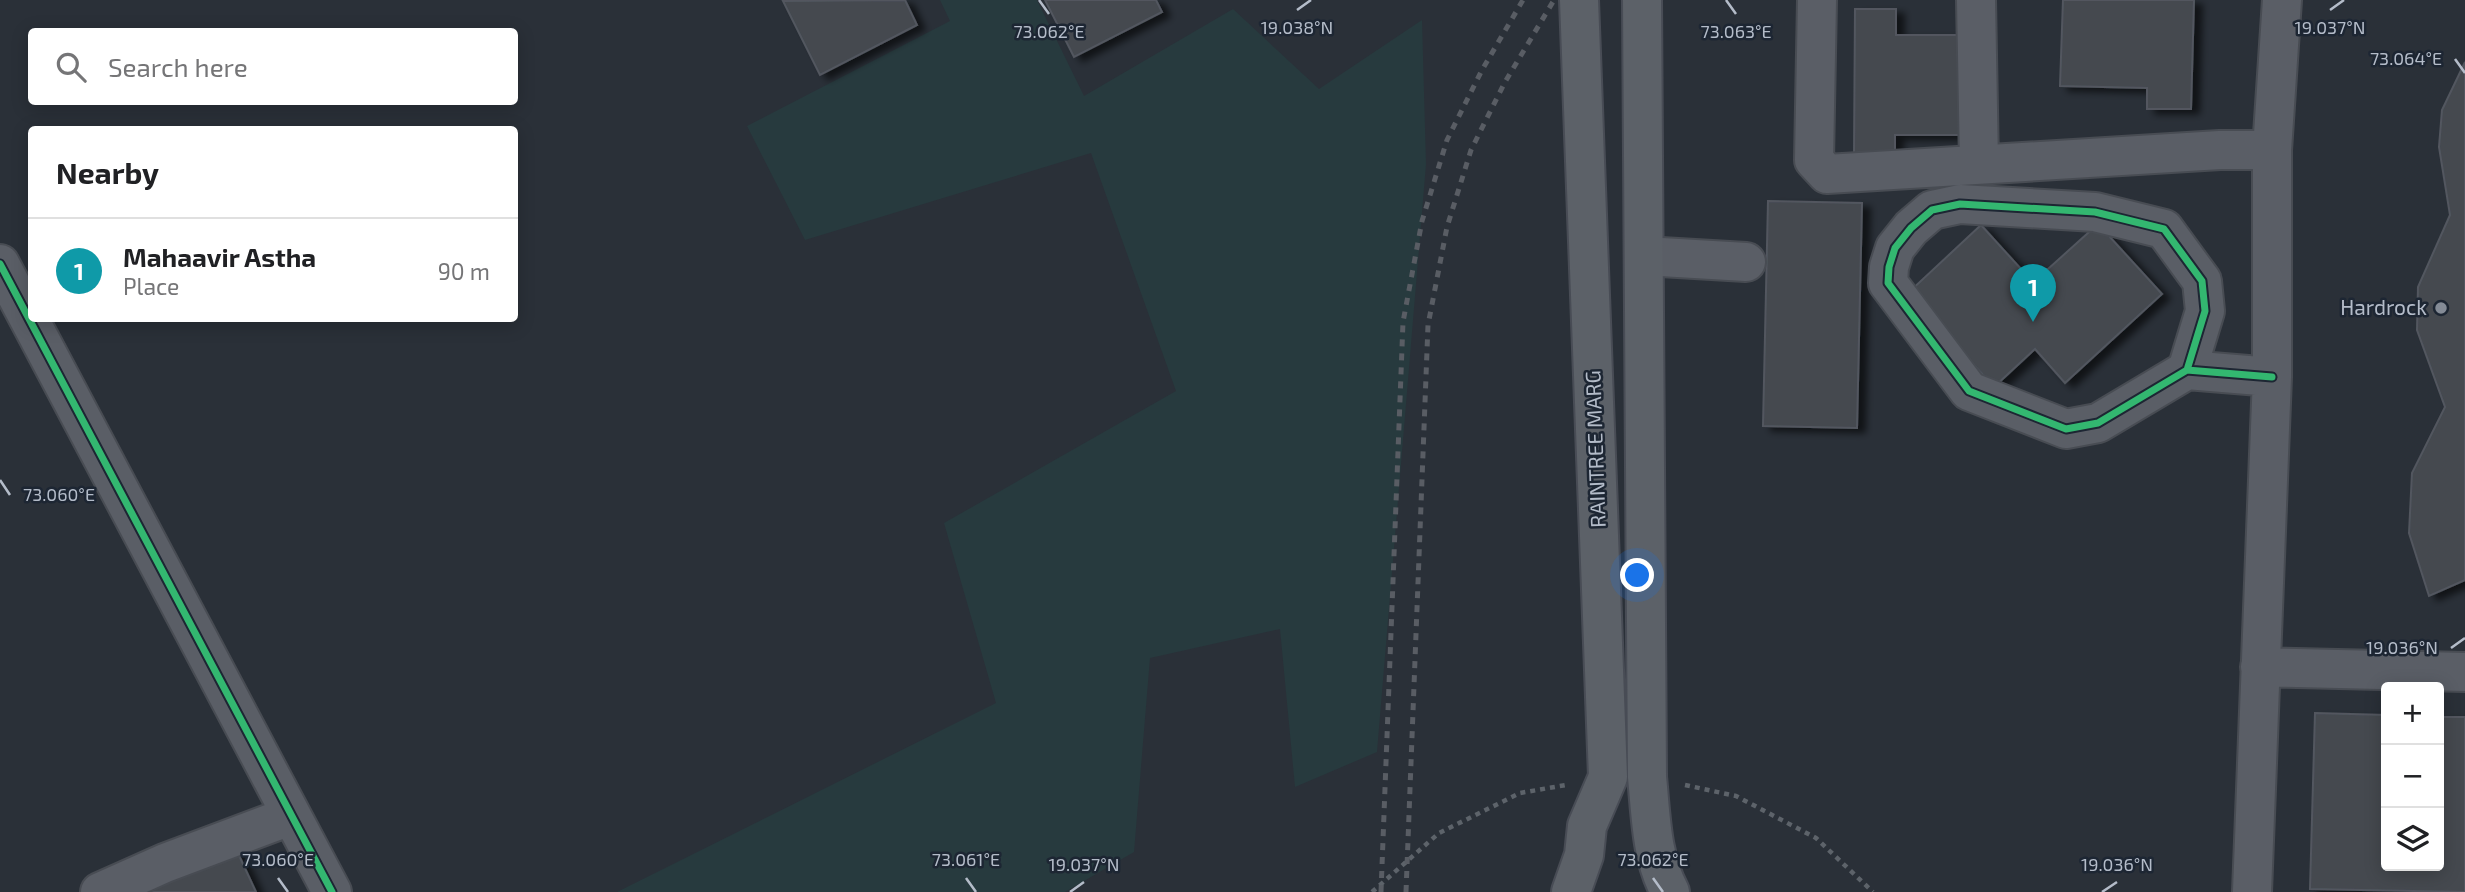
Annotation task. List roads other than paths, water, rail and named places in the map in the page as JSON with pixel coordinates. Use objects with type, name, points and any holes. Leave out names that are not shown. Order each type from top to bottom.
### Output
[{"type":"main road","name":"RAINTREE MARG","points":[[1571,892],[1584,855],[1587,826],[1608,777],[1579,0]]},
{"type":"main road","points":[[1642,0],[1647,777],[1654,849],[1662,877],[1670,892]]},
{"type":"street","points":[[1817,0],[1814,160],[1827,174],[2220,150],[2272,150]]},
{"type":"street","points":[[1976,0],[1979,164]]},
{"type":"street","points":[[2252,892],[2272,377],[2272,150],[2283,0]]},
{"type":"street","points":[[2187,370],[2205,311],[2202,281],[2164,229],[2095,212],[1960,204],[1932,210],[1895,248],[1889,267],[1888,283],[1969,391],[2066,429],[2098,423],[2187,370],[2272,377]]},
{"type":"street","points":[[1644,256],[1746,262]]},
{"type":"street","points":[[0,264],[28,317]]},
{"type":"street","points":[[30,322],[332,892]]},
{"type":"street","points":[[2260,667],[2465,672]]},
{"type":"street","points":[[100,892],[165,863],[290,816]]},
{"type":"railway","points":[[1381,892],[1403,322],[1422,221],[1447,140],[1482,70],[1523,0]]},
{"type":"railway","points":[[1406,892],[1428,325],[1447,227],[1471,150],[1505,82],[1554,0]]},
{"type":"place","name":"Hardrock","points":[[2441,308]]},
{"type":"place","name":"Mahaavir Astha","points":[[2033,322]]}]
